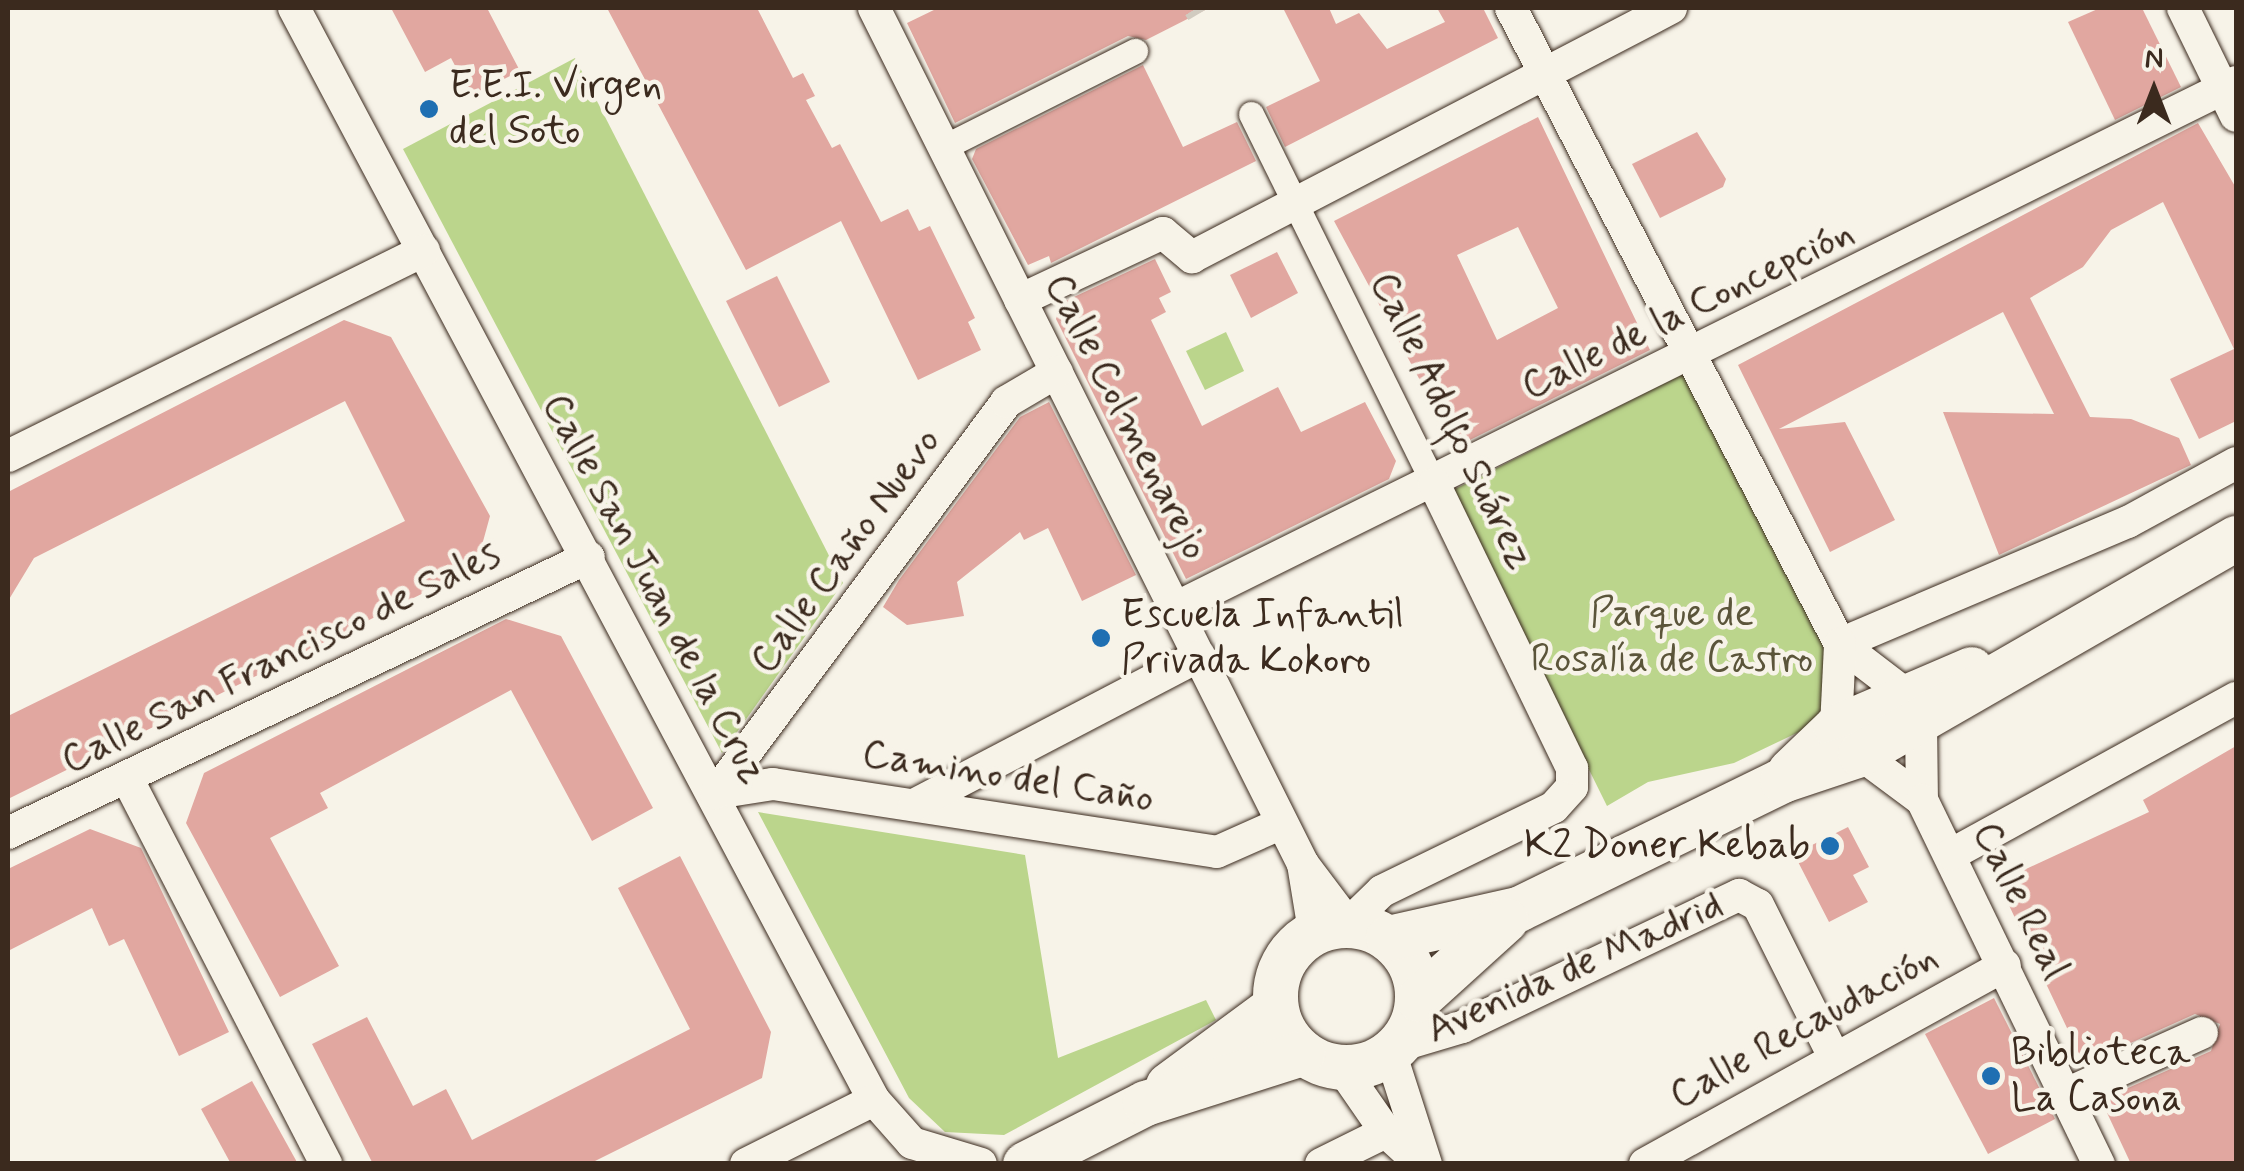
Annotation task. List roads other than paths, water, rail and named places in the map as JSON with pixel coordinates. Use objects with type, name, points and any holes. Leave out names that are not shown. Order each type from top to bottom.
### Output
[{"type":"main road","name":"Avenida de Madrid","points":[[1418,999],[1518,909],[1782,780],[1848,741],[2229,547]]},
{"type":"main road","name":"Avenida de Madrid","points":[[1350,931],[1518,909]]},
{"type":"main road","points":[[1025,1164],[1145,1103],[1275,1006],[1282,962],[1350,931],[1410,964],[1418,999],[1394,1049],[1321,1060],[1145,1103]]},
{"type":"main road","points":[[1275,1006],[1321,1060]]},
{"type":"street","name":"Calle San Juan de la Cruz","points":[[294,8],[716,793],[874,1100],[912,1143],[981,1164]]},
{"type":"street","points":[[1511,8],[1688,359],[1840,644],[1913,708]]},
{"type":"street","points":[[1020,300],[1163,233],[1192,257],[1671,8]]},
{"type":"street","points":[[2184,8],[2232,96]]},
{"type":"street","name":"Calle Colmenarejo","points":[[885,11],[944,148],[1302,864],[1350,931]]},
{"type":"street","points":[[944,148],[1135,51]]},
{"type":"street","name":"Calle de la Concepción","points":[[1175,608],[2232,96]]},
{"type":"street","name":"Calle Adolfo Suárez","points":[[1251,114],[1299,202],[1572,768],[1572,786],[1554,807],[1382,891],[1350,931]]},
{"type":"street","points":[[8,456],[424,250]]},
{"type":"street","name":"Calle Caño Nuevo","points":[[716,793],[1006,402],[1057,372]]},
{"type":"street","points":[[1840,644],[2128,522],[2236,464]]},
{"type":"street","name":"Calle San Francisco de Sales","points":[[8,833],[128,780],[589,557]]},
{"type":"street","points":[[1840,644],[1848,741]]},
{"type":"street","points":[[914,805],[1198,656]]},
{"type":"street","points":[[1952,854],[2236,698]]},
{"type":"street","name":"Calle Real","points":[[1913,708],[1922,800]]},
{"type":"street","name":"Calle Real","points":[[1848,741],[1922,800],[1952,854],[2099,1164]]},
{"type":"street","points":[[128,780],[326,1164]]},
{"type":"street","name":"Camino del Caño","points":[[716,793],[772,784],[1217,852],[1282,824]]},
{"type":"street","name":"Avenida de Madrid","points":[[1394,1049],[1462,1027],[1739,895],[1758,905],[1835,1059]]},
{"type":"street","name":"Calle Recaudación","points":[[1656,1161],[2005,966]]},
{"type":"street","points":[[2066,1094],[2202,1033]]},
{"type":"street","points":[[1394,1049],[1423,1164]]},
{"type":"street","points":[[1321,1060],[1386,1132],[1423,1164]]},
{"type":"street","points":[[746,1164],[874,1100]]},
{"type":"street","points":[[1322,1164],[1386,1132]]},
{"type":"tunnel","points":[[1196,8],[1199,13]]},
{"type":"place","name":"E.E.I. Virgen del Soto","points":[[429,109]]},
{"type":"place","name":"Escuela Infantil Privada Kokoro","points":[[1101,638]]},
{"type":"place","name":"K2 Doner Kebab","points":[[1830,846]]},
{"type":"place","name":"Biblioteca La Casona","points":[[1991,1076]]},
{"type":"park label","name":"Parque de Rosalía de Castro","points":[[1672,637]]}]
